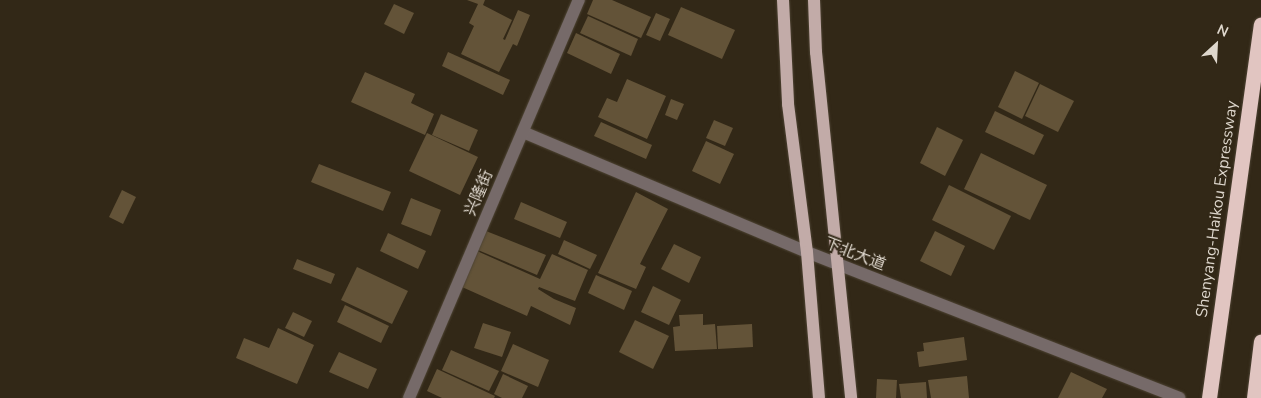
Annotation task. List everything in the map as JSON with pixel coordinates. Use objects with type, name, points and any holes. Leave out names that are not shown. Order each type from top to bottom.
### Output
[{"type":"highway","name":"Shenyang-Haikou Expressway","points":[[1209,398],[1261,25]]},
{"type":"highway","points":[[1254,398],[1260,345]]},
{"type":"main road","points":[[783,0],[788,104],[807,252],[819,398]]},
{"type":"main road","points":[[814,0],[816,52],[851,398]]},
{"type":"street","name":"兴隆街","points":[[409,398],[579,0]]},
{"type":"street","name":"下北大道","points":[[523,132],[807,252],[1179,398]]},
{"type":"building","points":[[467,0],[485,0],[483,5],[512,20],[503,39],[505,40],[518,10],[530,15],[517,46],[513,44],[499,72],[461,54],[474,26],[469,23],[478,4]]},
{"type":"building","points":[[593,0],[612,0],[651,17],[641,38],[587,14]]},
{"type":"building","points":[[394,4],[414,13],[404,34],[384,24]]},
{"type":"building","points":[[681,7],[735,30],[722,59],[668,35]]},
{"type":"building","points":[[656,13],[670,19],[660,41],[646,35]]},
{"type":"building","points":[[588,16],[638,39],[631,56],[580,33]]},
{"type":"building","points":[[576,33],[620,54],[611,74],[567,53]]},
{"type":"building","points":[[448,52],[510,80],[503,95],[442,66]]},
{"type":"building","points":[[1015,71],[1039,83],[1022,119],[998,107]]},
{"type":"building","points":[[365,72],[415,94],[411,103],[434,114],[425,135],[351,102]]},
{"type":"building","points":[[627,79],[666,96],[647,139],[598,117],[607,98],[617,102]]},
{"type":"building","points":[[1040,84],[1074,101],[1058,132],[1025,116]]},
{"type":"building","points":[[671,99],[684,104],[677,120],[665,115]]},
{"type":"building","points":[[995,111],[1044,135],[1034,155],[985,132]]},
{"type":"building","points":[[441,114],[478,130],[469,151],[432,135]]},
{"type":"building","points":[[714,120],[733,128],[725,146],[706,138]]},
{"type":"building","points":[[601,122],[652,145],[646,159],[594,136]]},
{"type":"building","points":[[937,127],[963,140],[945,176],[920,163]]},
{"type":"building","points":[[427,133],[478,157],[460,195],[409,171]]},
{"type":"building","points":[[706,141],[734,154],[720,184],[692,171]]},
{"type":"building","points":[[981,153],[1047,185],[1030,220],[964,189]]},
{"type":"building","points":[[319,164],[391,192],[383,211],[311,182]]},
{"type":"building","points":[[949,185],[1011,216],[994,250],[932,220]]},
{"type":"building","points":[[122,190],[136,197],[123,224],[109,217]]},
{"type":"building","points":[[636,192],[668,209],[640,264],[646,267],[636,289],[598,273]]},
{"type":"building","points":[[411,198],[441,210],[431,236],[401,224]]},
{"type":"building","points":[[521,202],[567,222],[560,238],[514,219]]},
{"type":"building","points":[[486,231],[546,255],[537,275],[478,250]]},
{"type":"building","points":[[935,231],[965,246],[951,276],[920,261]]},
{"type":"building","points":[[388,233],[426,251],[418,269],[380,251]]},
{"type":"building","points":[[564,240],[597,255],[590,269],[558,254]]},
{"type":"building","points":[[674,244],[701,257],[689,283],[661,269]]},
{"type":"building","points":[[477,251],[540,279],[552,254],[588,270],[575,301],[539,287],[538,289],[554,299],[576,308],[570,325],[531,306],[527,316],[462,287]]},
{"type":"building","points":[[297,259],[335,274],[331,284],[293,269]]},
{"type":"building","points":[[357,267],[408,291],[392,324],[341,300]]},
{"type":"building","points":[[596,275],[632,291],[624,310],[588,293]]},
{"type":"building","points":[[653,286],[681,300],[669,325],[641,312]]},
{"type":"building","points":[[345,305],[389,326],[381,343],[337,322]]},
{"type":"building","points":[[293,312],[312,321],[304,337],[285,328]]},
{"type":"building","points":[[703,314],[703,325],[715,324],[717,349],[675,351],[673,327],[680,326],[679,315]]},
{"type":"building","points":[[635,320],[669,336],[653,369],[619,352]]},
{"type":"building","points":[[483,323],[511,332],[502,357],[474,348]]},
{"type":"building","points":[[752,324],[753,347],[718,349],[717,326]]},
{"type":"building","points":[[278,328],[314,345],[297,384],[236,358],[244,338],[269,348]]},
{"type":"building","points":[[964,337],[967,360],[919,367],[917,352],[924,351],[923,343]]},
{"type":"building","points":[[513,344],[549,360],[538,387],[501,371]]},
{"type":"building","points":[[451,350],[499,371],[489,391],[442,370]]},
{"type":"building","points":[[339,352],[377,369],[368,389],[329,372]]},
{"type":"building","points":[[437,369],[495,396],[494,398],[442,398],[427,391]]},
{"type":"building","points":[[1071,372],[1107,389],[1102,398],[1058,398]]},
{"type":"building","points":[[503,374],[528,386],[522,398],[502,398],[494,394]]},
{"type":"building","points":[[967,376],[969,398],[931,398],[928,380]]},
{"type":"building","points":[[877,379],[897,380],[896,398],[876,398]]},
{"type":"building","points":[[926,382],[927,398],[901,398],[899,384]]}]
